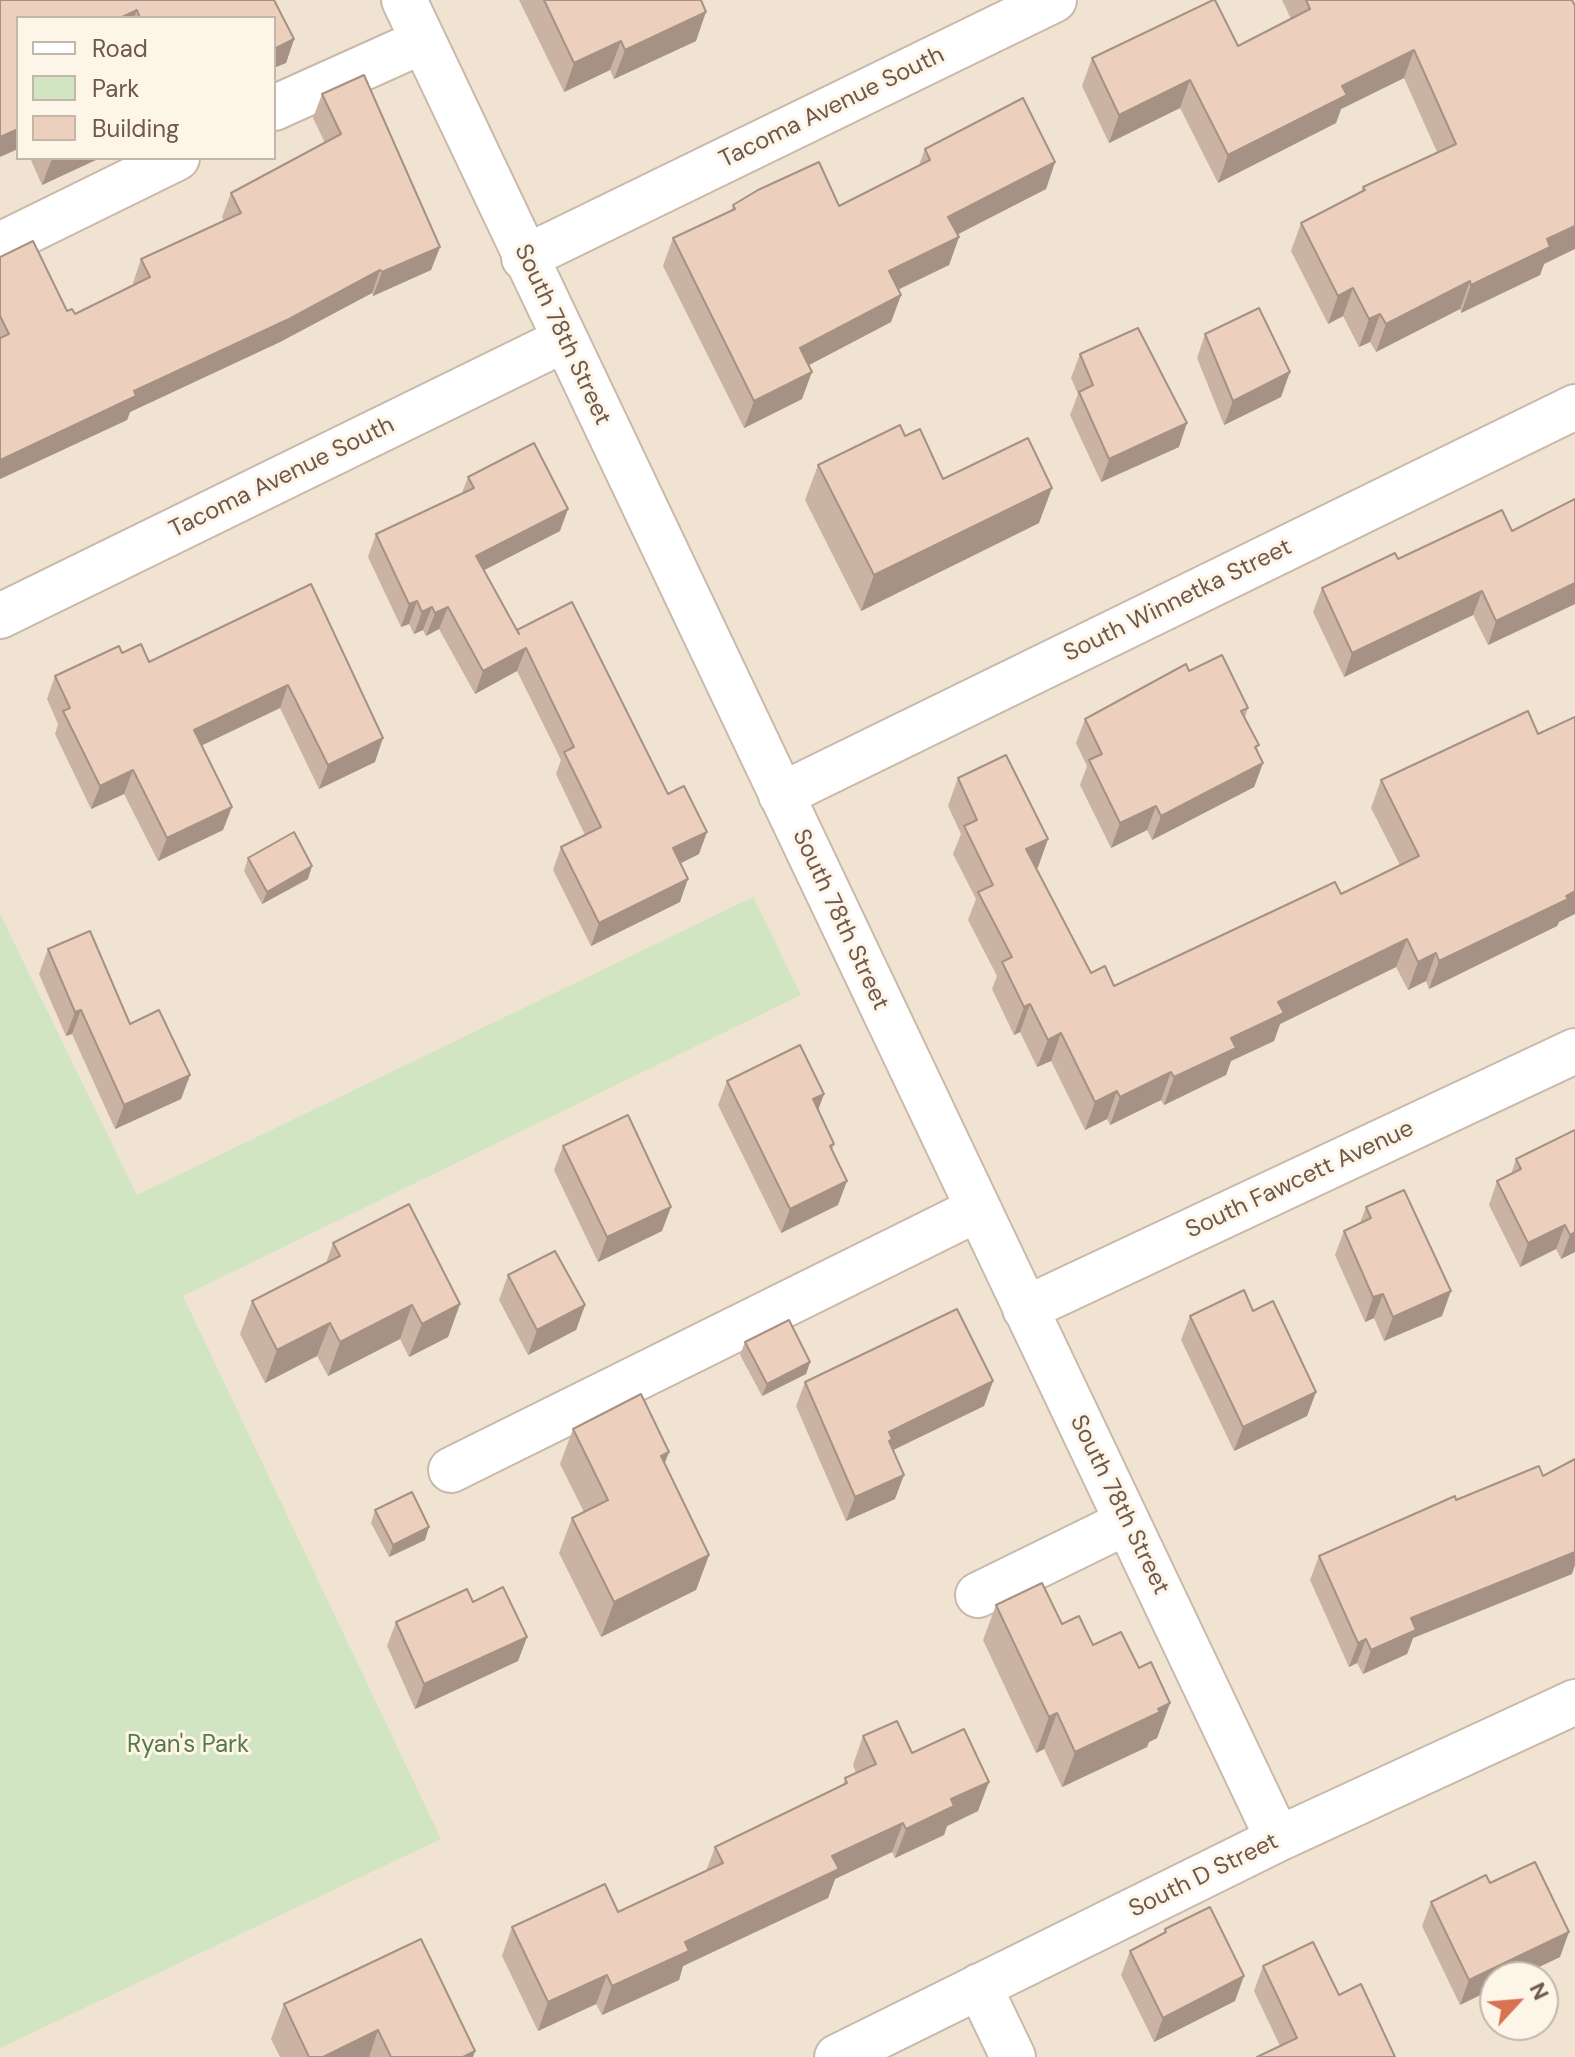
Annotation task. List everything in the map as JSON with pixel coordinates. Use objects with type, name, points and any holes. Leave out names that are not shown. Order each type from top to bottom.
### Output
[{"type":"street","name":"South 78th Street","points":[[404,0],[1278,1839]]},
{"type":"street","name":"Tacoma Avenue South","points":[[524,258],[1054,0]]},
{"type":"street","points":[[276,107],[423,41]]},
{"type":"street","points":[[0,245],[173,160]]},
{"type":"street","name":"Tacoma Avenue South","points":[[0,616],[564,340]]},
{"type":"street","name":"South Winnetka Street","points":[[781,795],[1575,407]]},
{"type":"street","name":"South Fawcett Avenue","points":[[1025,1309],[1575,1051]]},
{"type":"street","points":[[451,1470],[978,1209]]},
{"type":"street","points":[[978,1595],[1127,1522]]},
{"type":"street","name":"South D Street","points":[[837,2057],[1278,1839],[1575,1702]]},
{"type":"street","points":[[979,1986],[1013,2057]]},
{"type":"shaded area","points":[[0,0],[1575,0],[1575,2057],[0,2057]]},
{"type":"green space","name":"Ryan's Park","points":[[753,897],[801,995],[183,1296],[441,1839],[0,2048],[0,914],[137,1195]]},
{"type":"building","points":[[0,0],[274,0],[294,39],[276,48],[276,16],[139,16],[137,10],[124,16],[16,16],[16,130],[0,137]]},
{"type":"building","points":[[544,0],[701,0],[706,12],[625,50],[621,41],[574,63]]},
{"type":"building","points":[[1213,0],[1238,46],[1310,9],[1306,0],[1572,0],[1575,6],[1575,226],[1547,239],[1550,247],[1471,285],[1470,281],[1386,324],[1380,314],[1369,319],[1353,288],[1338,296],[1301,223],[1365,190],[1363,187],[1456,144],[1414,50],[1342,86],[1347,95],[1228,155],[1190,80],[1119,115],[1092,58]]},
{"type":"building","points":[[364,75],[440,247],[382,272],[380,270],[289,319],[134,391],[136,396],[0,460],[0,338],[9,334],[0,316],[0,257],[33,241],[67,311],[72,309],[75,314],[150,277],[141,259],[241,213],[231,193],[341,134],[322,94]]},
{"type":"building","points":[[1023,98],[1055,162],[948,217],[959,237],[889,271],[901,295],[800,348],[812,372],[754,401],[673,238],[735,209],[733,205],[758,190],[819,162],[839,206],[930,160],[925,149]]},
{"type":"building","points":[[1259,308],[1290,372],[1233,401],[1205,334]]},
{"type":"building","points":[[1138,328],[1187,423],[1109,459],[1079,392],[1093,385],[1080,354]]},
{"type":"building","points":[[900,425],[905,436],[920,429],[943,479],[1028,438],[1052,488],[874,575],[818,465]]},
{"type":"building","points":[[534,443],[568,509],[476,556],[519,634],[517,630],[572,602],[668,794],[684,786],[707,832],[673,848],[688,879],[599,923],[561,847],[601,827],[564,752],[574,747],[526,648],[483,671],[448,607],[435,613],[432,607],[422,612],[417,601],[409,604],[376,534],[474,488],[468,477]]},
{"type":"building","points":[[1575,499],[1575,583],[1496,621],[1482,591],[1352,653],[1322,588],[1395,553],[1398,559],[1502,510],[1512,531]]},
{"type":"building","points":[[311,584],[383,738],[328,765],[288,685],[194,730],[232,807],[167,838],[133,770],[100,786],[63,711],[70,708],[55,676],[119,646],[122,653],[141,644],[149,662]]},
{"type":"building","points":[[1222,655],[1248,708],[1241,711],[1259,745],[1255,747],[1263,763],[1161,816],[1156,806],[1120,823],[1089,760],[1102,754],[1085,719],[1186,664],[1189,671]]},
{"type":"building","points":[[1528,711],[1538,734],[1575,717],[1575,891],[1566,896],[1568,899],[1439,961],[1436,953],[1418,962],[1407,939],[1278,1002],[1284,1013],[1231,1038],[1236,1048],[1174,1077],[1171,1072],[1120,1097],[1117,1091],[1095,1102],[1061,1033],[1048,1040],[1030,1004],[1024,1007],[1002,962],[1012,957],[978,892],[993,885],[964,826],[977,820],[958,778],[1006,755],[1048,839],[1026,849],[1091,973],[1105,966],[1114,986],[1335,882],[1341,894],[1419,856],[1381,780]]},
{"type":"building","points":[[294,832],[312,866],[267,892],[248,858]]},
{"type":"building","points":[[90,931],[130,1024],[159,1010],[190,1075],[124,1105],[81,1010],[75,1012],[48,949]]},
{"type":"building","points":[[800,1045],[824,1094],[813,1099],[847,1181],[790,1209],[727,1081]]},
{"type":"building","points":[[628,1115],[671,1207],[607,1237],[563,1146]]},
{"type":"building","points":[[1575,1130],[1575,1232],[1570,1235],[1565,1225],[1528,1243],[1497,1181],[1521,1169],[1516,1159]]},
{"type":"building","points":[[1404,1190],[1451,1291],[1393,1317],[1383,1294],[1373,1297],[1344,1231],[1371,1218],[1366,1207]]},
{"type":"building","points":[[409,1204],[460,1304],[422,1324],[412,1305],[340,1342],[330,1323],[277,1350],[252,1301],[340,1256],[333,1243]]},
{"type":"building","points":[[555,1251],[585,1305],[537,1330],[508,1275]]},
{"type":"building","points":[[1244,1290],[1253,1311],[1273,1301],[1316,1392],[1243,1427],[1190,1316]]},
{"type":"building","points":[[957,1309],[993,1381],[889,1432],[892,1439],[889,1441],[904,1475],[855,1497],[805,1382]]},
{"type":"building","points":[[789,1320],[810,1362],[767,1384],[745,1342]]},
{"type":"building","points":[[641,1394],[669,1452],[661,1456],[709,1555],[614,1602],[572,1518],[608,1500],[573,1429]]},
{"type":"building","points":[[1575,1459],[1575,1552],[1411,1618],[1416,1630],[1371,1650],[1366,1639],[1358,1643],[1319,1556],[1455,1496],[1456,1500],[1539,1466],[1543,1476]]},
{"type":"building","points":[[412,1492],[429,1527],[393,1545],[375,1510]]},
{"type":"building","points":[[1042,1583],[1062,1624],[1079,1616],[1093,1645],[1121,1632],[1139,1668],[1151,1662],[1170,1703],[1158,1709],[1160,1712],[1075,1752],[1057,1713],[1049,1717],[996,1605]]},
{"type":"building","points":[[503,1587],[527,1637],[424,1684],[396,1622],[467,1589],[473,1602]]},
{"type":"building","points":[[897,1721],[912,1753],[964,1729],[989,1782],[951,1799],[954,1806],[906,1829],[903,1823],[832,1856],[839,1869],[685,1942],[689,1951],[612,1986],[607,1975],[548,2002],[512,1927],[605,1884],[618,1912],[723,1863],[715,1847],[847,1783],[845,1778],[876,1764],[863,1736]]},
{"type":"building","points":[[1535,1862],[1569,1932],[1509,1961],[1479,1961],[1479,1975],[1469,1980],[1431,1902],[1486,1875],[1490,1883]]},
{"type":"building","points":[[1210,1907],[1244,1976],[1163,2018],[1130,1951],[1166,1932],[1165,1929]]},
{"type":"building","points":[[421,1939],[475,2051],[463,2057],[391,2057],[378,2030],[323,2057],[309,2057],[284,2004]]},
{"type":"building","points":[[1313,1942],[1339,1995],[1361,1984],[1395,2057],[1257,2057],[1297,2038],[1263,1966]]}]
